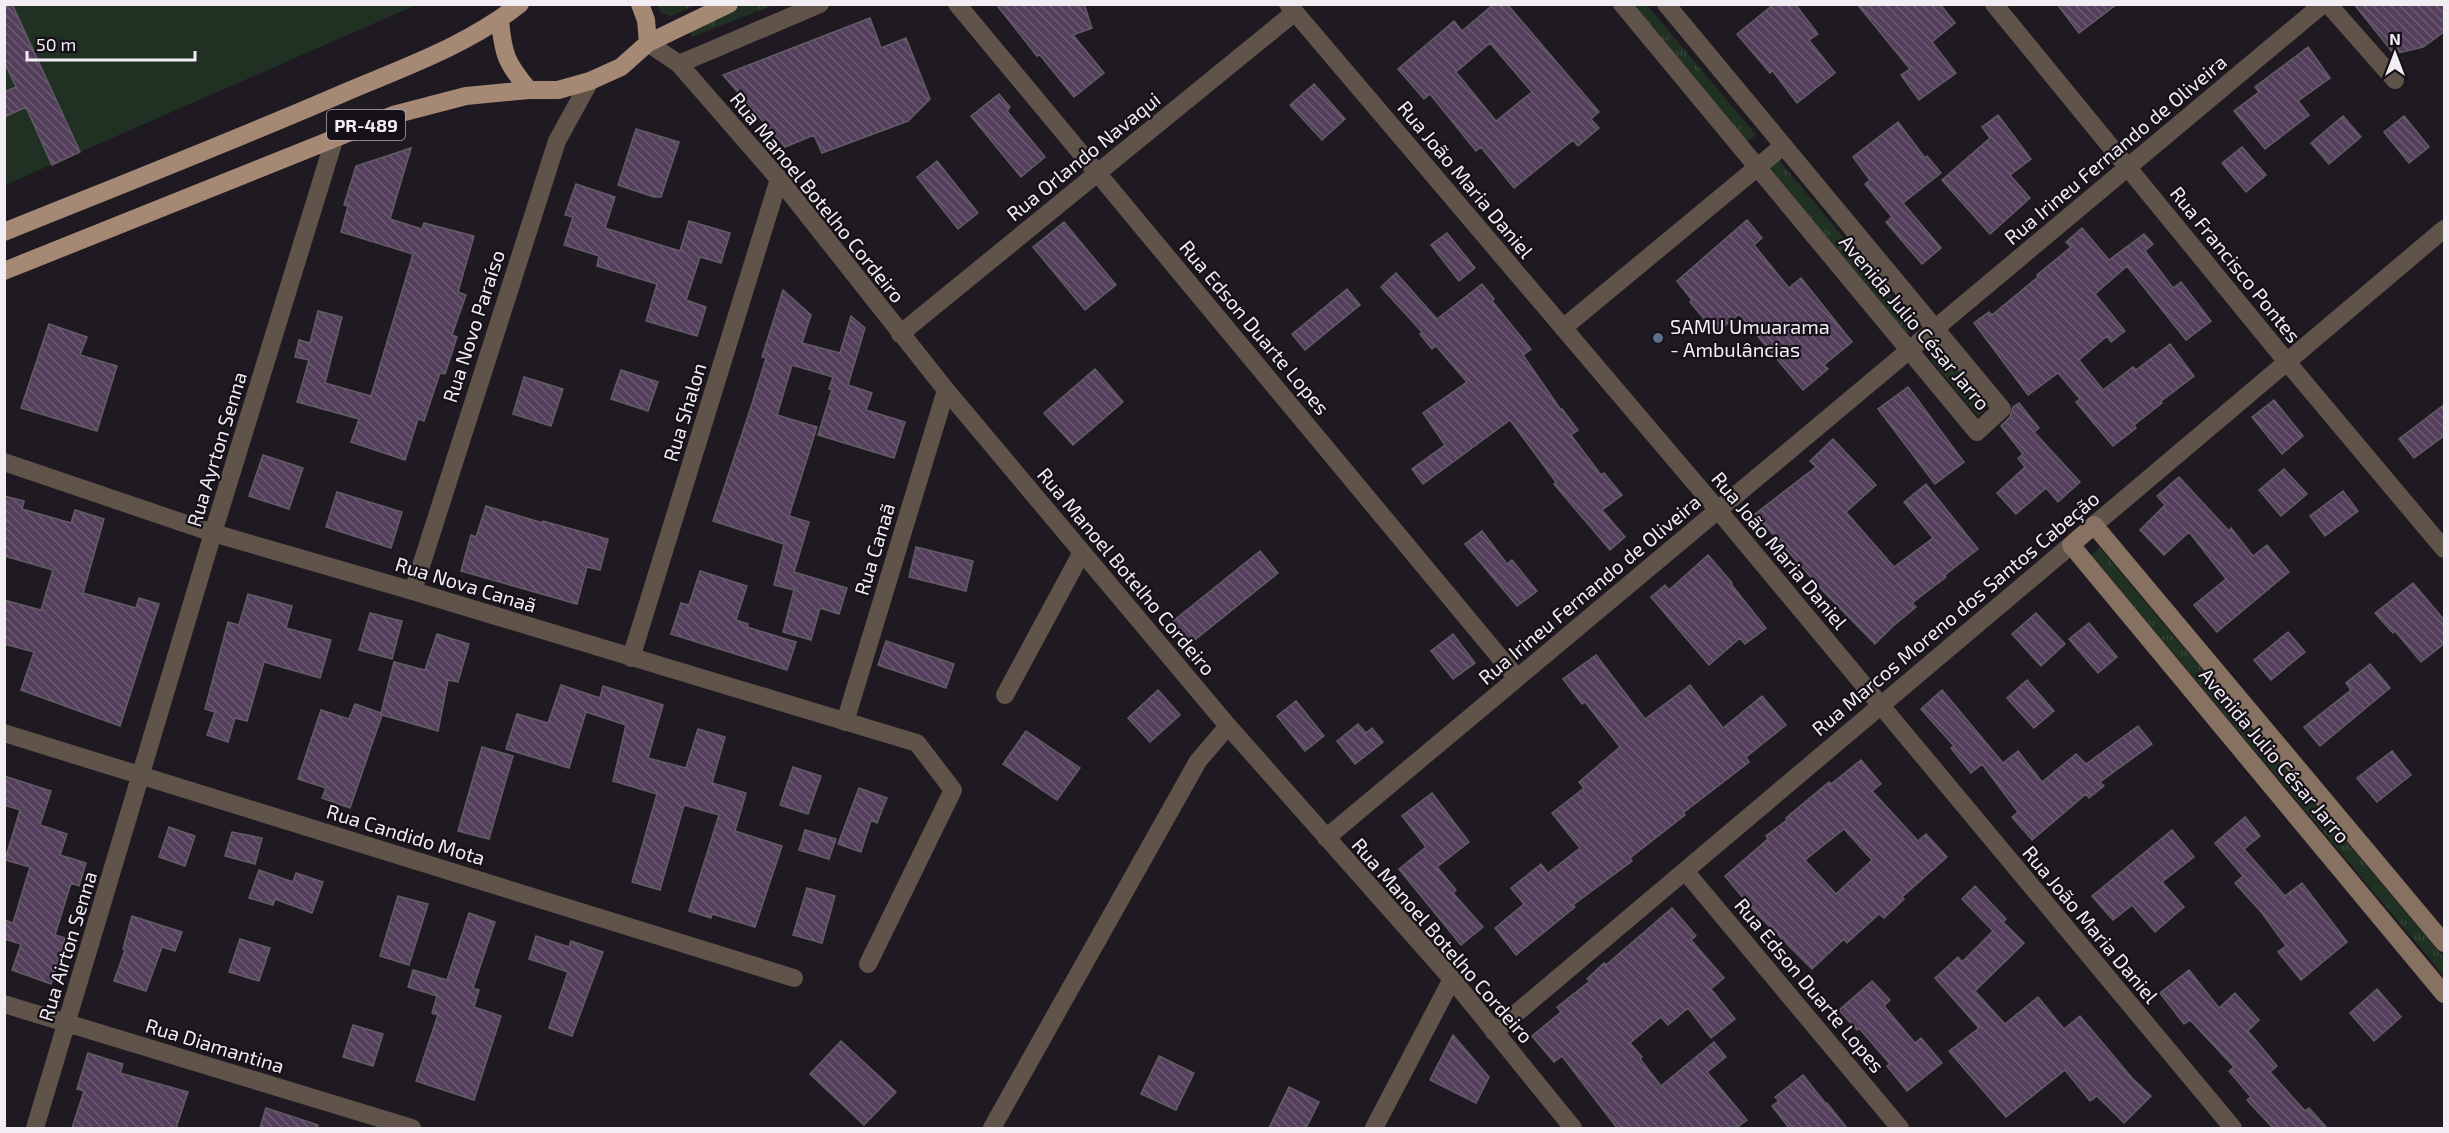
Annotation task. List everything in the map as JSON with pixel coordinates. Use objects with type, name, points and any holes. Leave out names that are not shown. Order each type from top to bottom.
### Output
[{"type":"main road","name":"PR-489","points":[[4,232],[317,105],[452,46],[500,12],[520,4]]},
{"type":"main road","points":[[640,4],[646,20],[648,43]]},
{"type":"main road","name":"PR-489","points":[[4,271],[393,115],[466,96],[529,90],[558,90],[590,81],[621,67],[648,43],[729,4]]},
{"type":"main road","points":[[500,12],[502,48],[511,69],[529,90]]},
{"type":"street","points":[[680,64],[820,4]]},
{"type":"street","name":"Rua Edson Duarte Lopes","points":[[957,4],[1517,678]]},
{"type":"street","name":"Avenida Julio César Jarro","points":[[1622,4],[1977,432],[2002,409],[1666,4]]},
{"type":"street","name":"Rua Francisco Pontes","points":[[1994,4],[2287,362],[2445,549]]},
{"type":"street","name":"Rua Irineu Fernando de Oliveira","points":[[1935,328],[2323,4]]},
{"type":"street","points":[[2328,4],[2395,80]]},
{"type":"street","name":"Rua Orlando Navaqui","points":[[900,334],[1098,173],[1292,8]]},
{"type":"street","name":"Rua João Maria Daniel","points":[[1292,8],[1718,510],[2233,1128]]},
{"type":"street","name":"Rua Manoel Botelho Cordeiro","points":[[648,43],[680,64],[779,179],[900,334],[1228,726],[1452,979],[1563,1124]]},
{"type":"street","name":"Rua Novo Paraíso","points":[[412,591],[557,141],[590,81]]},
{"type":"street","name":"Rua Ayrton Senna","points":[[141,775],[335,137]]},
{"type":"street","points":[[1563,328],[1783,146]]},
{"type":"street","name":"Rua Shalon","points":[[631,658],[779,179]]},
{"type":"street","name":"Rua Marcos Moreno dos Santos Cabeção","points":[[1494,1032],[2445,229]]},
{"type":"street","points":[[1908,351],[1935,328]]},
{"type":"street","name":"Rua Irineu Fernando de Oliveira","points":[[1326,838],[1908,351]]},
{"type":"street","name":"Rua Canaã","points":[[845,722],[946,390]]},
{"type":"street","name":"Rua Nova Canaã","points":[[4,462],[213,533],[917,743],[952,790],[868,964]]},
{"type":"street","name":"Avenida Julio César Jarro","points":[[2094,525],[2445,943]]},
{"type":"street","name":"Avenida Julio César Jarro","points":[[2071,545],[2445,994]]},
{"type":"street","points":[[1005,695],[1082,552]]},
{"type":"street","points":[[992,1128],[1198,761],[1228,726]]},
{"type":"street","name":"Rua Candido Mota","points":[[4,733],[794,978]]},
{"type":"street","name":"Rua Airton Senna","points":[[35,1128],[141,775]]},
{"type":"street","name":"Rua Edson Duarte Lopes","points":[[1685,871],[1900,1128]]},
{"type":"street","points":[[1374,1128],[1452,979]]},
{"type":"street","name":"Rua Diamantina","points":[[4,1004],[412,1128]]},
{"type":"green space","points":[[659,4],[696,5],[671,16],[661,13]]},
{"type":"green space","points":[[5,5],[416,5],[5,185]]},
{"type":"green space","points":[[744,5],[773,5],[692,37],[689,30]]},
{"type":"green space","points":[[1632,5],[1647,5],[1756,135],[1747,142]]},
{"type":"green space","points":[[1779,160],[1916,325],[1907,334],[1769,168]]},
{"type":"green space","points":[[1941,350],[1988,407],[1978,416],[1931,360]]},
{"type":"green space","points":[[2100,548],[2444,958],[2444,976],[2091,555]]},
{"type":"building","points":[[4,4],[12,4],[80,152],[52,165],[26,107],[4,117],[4,92],[16,87],[4,61]]},
{"type":"building","points":[[996,4],[1084,4],[1092,28],[1073,35],[1104,73],[1074,97],[1040,55],[1037,56]]},
{"type":"building","points":[[1494,4],[1507,4],[1599,112],[1591,119],[1599,128],[1578,146],[1573,140],[1514,188],[1481,147],[1476,151],[1430,94],[1424,99],[1398,69],[1454,21],[1462,31]],"holes":[[[1490,43],[1532,92],[1496,121],[1456,72]]]},
{"type":"building","points":[[1774,4],[1795,4],[1818,34],[1809,40],[1835,73],[1797,103],[1772,70],[1770,73],[1737,34]]},
{"type":"building","points":[[1857,4],[1940,4],[1955,23],[1932,42],[1956,73],[1919,100],[1901,75],[1910,69]]},
{"type":"building","points":[[2057,4],[2117,4],[2079,33]]},
{"type":"building","points":[[2354,4],[2445,4],[2445,31],[2423,47],[2394,54]]},
{"type":"building","points":[[870,18],[881,48],[906,38],[930,99],[908,121],[822,153],[814,135],[785,147],[723,75]]},
{"type":"building","points":[[2308,47],[2330,78],[2298,101],[2309,115],[2265,149],[2234,111],[2259,92],[2255,87]]},
{"type":"building","points":[[1314,84],[1345,119],[1322,140],[1290,105]]},
{"type":"building","points":[[999,94],[1010,107],[1007,111],[1045,157],[1021,177],[971,116]]},
{"type":"building","points":[[1998,115],[2031,159],[2010,175],[2030,198],[1990,234],[1942,180],[1990,138],[1982,127]]},
{"type":"building","points":[[2343,116],[2361,137],[2329,164],[2311,143]]},
{"type":"building","points":[[2404,116],[2429,147],[2409,163],[2384,132]]},
{"type":"building","points":[[1898,122],[1925,158],[1927,156],[1941,173],[1903,203],[1941,248],[1922,264],[1886,222],[1892,217],[1865,184],[1870,180],[1853,157]]},
{"type":"building","points":[[636,129],[679,142],[661,197],[654,197],[618,185]]},
{"type":"building","points":[[2242,147],[2266,175],[2246,192],[2222,163]]},
{"type":"building","points":[[411,148],[390,219],[422,229],[424,223],[474,236],[458,292],[466,295],[452,335],[457,337],[445,374],[440,373],[424,421],[418,419],[405,460],[351,442],[359,419],[297,402],[309,360],[295,357],[299,340],[310,343],[318,311],[342,317],[325,383],[371,396],[413,254],[341,232],[348,206],[344,205],[356,166]]},
{"type":"building","points":[[937,161],[978,213],[958,229],[917,177]]},
{"type":"building","points":[[576,184],[615,197],[605,228],[680,251],[689,221],[730,233],[721,263],[700,257],[686,300],[706,307],[697,336],[646,321],[657,284],[597,266],[599,256],[564,245],[573,217],[565,215]]},
{"type":"building","points":[[1747,220],[1762,238],[1754,245],[1789,288],[1801,278],[1852,342],[1824,365],[1828,369],[1803,390],[1739,314],[1716,333],[1690,302],[1692,300],[1677,281]]},
{"type":"building","points":[[1064,222],[1116,285],[1085,310],[1033,247]]},
{"type":"building","points":[[2082,228],[2109,260],[2144,234],[2153,244],[2145,251],[2173,288],[2181,282],[2211,321],[2186,340],[2127,266],[2095,294],[2125,331],[2111,342],[2107,336],[2079,360],[2103,390],[2133,367],[2136,370],[2170,344],[2194,376],[2160,402],[2162,403],[2134,425],[2136,428],[2113,446],[2076,402],[2080,399],[2058,373],[2028,395],[1974,323],[1989,312],[1992,315],[2038,277],[2037,275],[2071,247],[2066,242]]},
{"type":"building","points":[[1447,233],[1475,268],[1459,281],[1431,245]]},
{"type":"building","points":[[1396,273],[1437,319],[1482,284],[1494,299],[1492,301],[1531,349],[1523,355],[1561,410],[1578,430],[1571,435],[1601,475],[1604,473],[1622,495],[1602,510],[1625,537],[1610,550],[1554,484],[1556,482],[1510,420],[1423,484],[1412,469],[1445,445],[1423,413],[1467,382],[1436,346],[1432,349],[1420,334],[1422,332],[1381,287]]},
{"type":"building","points":[[1347,289],[1360,305],[1305,350],[1292,334]]},
{"type":"building","points":[[783,290],[811,315],[802,343],[840,353],[851,316],[865,328],[848,385],[872,393],[866,410],[905,422],[894,458],[818,435],[832,389],[829,389],[833,377],[792,365],[777,415],[817,427],[789,516],[809,522],[794,572],[847,588],[839,614],[820,608],[811,640],[783,632],[794,590],[774,585],[784,544],[713,521],[766,358],[762,357]]},
{"type":"building","points":[[49,324],[87,337],[80,355],[117,366],[97,431],[21,408]]},
{"type":"building","points":[[1095,369],[1123,402],[1073,445],[1044,413]]},
{"type":"building","points":[[621,370],[658,382],[648,411],[611,399]]},
{"type":"building","points":[[524,377],[563,389],[551,426],[513,414]]},
{"type":"building","points":[[1908,387],[1964,462],[1935,484],[1878,409]]},
{"type":"building","points":[[2274,400],[2303,436],[2282,454],[2252,417]]},
{"type":"building","points":[[2019,403],[2039,428],[2034,432],[2080,482],[2058,502],[2046,488],[2016,514],[1997,493],[2025,467],[2018,458],[2023,454],[2001,426],[2010,417],[2013,407]]},
{"type":"building","points":[[2445,404],[2445,435],[2414,458],[2399,439]]},
{"type":"building","points":[[1833,439],[1876,485],[1846,512],[1894,567],[1933,538],[1904,502],[1926,484],[1978,549],[1912,603],[1916,607],[1875,644],[1824,592],[1755,514],[1816,467],[1810,461]]},
{"type":"building","points":[[263,455],[303,468],[289,509],[249,496]]},
{"type":"building","points":[[2284,469],[2307,494],[2281,516],[2259,490]]},
{"type":"building","points":[[2179,477],[2229,531],[2231,528],[2253,556],[2267,545],[2289,572],[2217,632],[2194,605],[2226,579],[2189,532],[2164,555],[2140,530],[2165,505],[2157,496]]},
{"type":"building","points":[[2343,491],[2358,511],[2325,536],[2310,516]]},
{"type":"building","points":[[337,492],[402,512],[391,548],[326,527]]},
{"type":"building","points":[[4,496],[24,501],[22,509],[71,523],[75,510],[104,519],[83,593],[136,608],[139,598],[159,604],[120,726],[21,690],[34,652],[4,644],[4,600],[41,610],[53,570],[4,556]]},
{"type":"building","points":[[486,506],[608,539],[600,570],[587,567],[577,604],[461,571],[471,535],[476,537]]},
{"type":"building","points":[[1482,531],[1507,564],[1512,560],[1537,591],[1517,606],[1465,544]]},
{"type":"building","points":[[916,547],[973,561],[966,591],[909,577]]},
{"type":"building","points":[[1260,551],[1278,573],[1191,643],[1173,621]]},
{"type":"building","points":[[1708,555],[1766,628],[1745,644],[1740,638],[1709,665],[1651,597],[1665,585],[1669,590]]},
{"type":"building","points":[[700,571],[747,586],[736,620],[748,624],[747,627],[796,642],[787,670],[671,634],[681,603],[689,605]]},
{"type":"building","points":[[2413,583],[2445,621],[2445,643],[2421,662],[2395,631],[2393,633],[2375,613]]},
{"type":"building","points":[[248,594],[292,606],[286,628],[331,640],[320,678],[264,662],[247,721],[235,718],[228,742],[207,735],[215,712],[205,709],[228,622],[239,625]]},
{"type":"building","points":[[370,613],[402,621],[392,659],[359,650]]},
{"type":"building","points":[[2036,613],[2065,644],[2041,666],[2012,634]]},
{"type":"building","points":[[2089,623],[2117,657],[2098,673],[2069,639]]},
{"type":"building","points":[[2288,632],[2305,652],[2271,680],[2254,660]]},
{"type":"building","points":[[437,634],[469,644],[458,682],[448,680],[438,731],[382,715],[350,808],[322,798],[326,788],[298,779],[321,710],[349,719],[355,704],[381,713],[394,662],[425,670]]},
{"type":"building","points":[[1453,634],[1475,663],[1453,679],[1431,651]]},
{"type":"building","points":[[886,641],[954,664],[946,688],[878,665]]},
{"type":"building","points":[[1596,655],[1645,719],[1690,685],[1723,728],[1762,696],[1786,725],[1746,757],[1749,762],[1683,813],[1685,815],[1630,858],[1632,861],[1573,905],[1575,907],[1516,955],[1495,928],[1524,904],[1511,888],[1541,864],[1548,873],[1580,848],[1552,813],[1584,788],[1579,782],[1620,747],[1585,702],[1582,704],[1563,679]]},
{"type":"building","points":[[2370,664],[2390,688],[2320,746],[2304,727],[2351,690],[2346,683]]},
{"type":"building","points":[[2027,680],[2054,711],[2034,728],[2007,698]]},
{"type":"building","points":[[561,685],[600,698],[603,686],[663,705],[648,758],[686,768],[698,729],[725,737],[712,783],[746,793],[735,831],[782,846],[755,927],[712,914],[711,918],[689,911],[719,815],[684,805],[660,890],[632,882],[657,794],[613,781],[626,725],[586,712],[569,768],[506,749],[517,714],[548,723]]},
{"type":"building","points":[[1158,690],[1180,715],[1150,742],[1128,718]]},
{"type":"building","points":[[1942,690],[2003,763],[2018,751],[2042,782],[2076,754],[2086,764],[2138,726],[2152,744],[2100,782],[2104,786],[2089,798],[2086,794],[2032,840],[2012,817],[2018,812],[1982,764],[1971,773],[1951,748],[1954,746],[1921,709]]},
{"type":"building","points":[[1296,701],[1324,736],[1305,751],[1277,716]]},
{"type":"building","points":[[1358,724],[1366,733],[1372,728],[1383,742],[1355,764],[1337,741]]},
{"type":"building","points":[[1026,731],[1080,768],[1057,800],[1003,764]]},
{"type":"building","points":[[482,747],[513,756],[489,839],[458,831]]},
{"type":"building","points":[[2392,751],[2411,775],[2377,802],[2357,778]]},
{"type":"building","points":[[1861,760],[1881,784],[1872,791],[1918,841],[1926,834],[1947,857],[1902,897],[1904,899],[1884,918],[1879,914],[1847,943],[1844,939],[1812,969],[1753,910],[1725,876],[1768,839],[1766,836],[1787,820],[1786,818],[1829,782],[1831,784]],"holes":[[[1844,829],[1872,860],[1836,894],[1805,860]]]},
{"type":"building","points":[[793,767],[821,776],[808,814],[780,805]]},
{"type":"building","points":[[4,776],[51,791],[40,825],[67,834],[60,855],[86,863],[79,886],[71,883],[55,935],[65,938],[51,984],[12,970],[21,944],[4,939],[4,920],[13,923],[30,867],[5,860],[20,810],[4,805]]},
{"type":"building","points":[[859,788],[887,798],[877,823],[871,820],[861,852],[838,844]]},
{"type":"building","points":[[1432,793],[1469,842],[1437,867],[1456,890],[1453,893],[1483,927],[1461,945],[1399,869],[1426,847],[1402,816]]},
{"type":"building","points":[[2245,817],[2260,836],[2244,849],[2285,896],[2302,883],[2347,942],[2301,980],[2278,952],[2286,946],[2262,913],[2235,883],[2243,876],[2215,843]]},
{"type":"building","points":[[169,827],[195,836],[185,866],[159,857]]},
{"type":"building","points":[[805,830],[836,839],[829,859],[799,850]]},
{"type":"building","points":[[2172,830],[2194,857],[2162,882],[2184,907],[2155,932],[2132,905],[2113,920],[2092,896]]},
{"type":"building","points":[[232,832],[262,838],[255,864],[225,856]]},
{"type":"building","points":[[259,870],[293,882],[296,873],[323,882],[312,913],[275,899],[273,905],[249,898]]},
{"type":"building","points":[[1975,886],[2006,919],[2003,922],[2024,943],[1975,991],[2005,1024],[2038,997],[2064,1029],[2080,1016],[2132,1078],[2151,1096],[2124,1123],[2097,1096],[2090,1101],[2065,1070],[2006,1117],[1949,1051],[1979,1028],[1935,978],[1958,957],[1962,962],[1993,931],[1962,899]]},
{"type":"building","points":[[807,888],[835,896],[822,943],[793,935]]},
{"type":"building","points":[[398,896],[428,904],[409,965],[380,956]]},
{"type":"building","points":[[1672,908],[1696,936],[1691,940],[1724,978],[1711,989],[1735,1019],[1711,1038],[1688,1008],[1668,1025],[1661,1017],[1630,1043],[1661,1086],[1714,1042],[1726,1057],[1707,1072],[1747,1120],[1736,1128],[1617,1128],[1562,1056],[1554,1062],[1532,1036],[1561,1012],[1557,1007],[1590,981],[1587,979],[1604,963],[1606,965]]},
{"type":"building","points":[[469,913],[495,922],[473,988],[479,990],[474,1007],[501,1016],[474,1100],[416,1081],[438,1015],[432,1013],[437,996],[408,987],[413,970],[447,980]]},
{"type":"building","points":[[132,916],[182,932],[175,951],[162,947],[146,991],[114,981],[125,950],[123,949]]},
{"type":"building","points":[[536,936],[569,947],[571,941],[603,952],[572,1036],[549,1028],[568,972],[529,959]]},
{"type":"building","points":[[240,939],[270,948],[259,981],[229,972]]},
{"type":"building","points":[[2189,970],[2219,1008],[2235,993],[2259,1020],[2248,1031],[2277,1066],[2270,1072],[2305,1111],[2309,1108],[2327,1128],[2273,1128],[2247,1100],[2251,1097],[2229,1071],[2234,1067],[2190,1020],[2184,1024],[2160,993]]},
{"type":"building","points":[[1872,981],[1890,1000],[1884,1006],[1915,1043],[1921,1038],[1942,1063],[1907,1091],[1887,1066],[1890,1064],[1859,1028],[1857,1030],[1839,1010]]},
{"type":"building","points":[[2377,989],[2401,1017],[2374,1041],[2350,1013]]},
{"type":"building","points":[[353,1025],[383,1034],[373,1066],[343,1057]]},
{"type":"building","points":[[1453,1035],[1489,1077],[1476,1103],[1430,1080]]},
{"type":"building","points":[[841,1041],[896,1092],[864,1125],[810,1074]]},
{"type":"building","points":[[88,1053],[123,1064],[120,1073],[188,1092],[176,1128],[72,1128],[84,1091],[77,1089]]},
{"type":"building","points":[[1159,1056],[1194,1073],[1176,1110],[1141,1094]]},
{"type":"building","points":[[1803,1075],[1847,1128],[1789,1128],[1772,1106],[1779,1101],[1775,1097]]},
{"type":"building","points":[[1289,1087],[1319,1102],[1306,1128],[1269,1128]]},
{"type":"building","points":[[266,1108],[318,1125],[317,1128],[260,1128]]},
{"type":"place","name":"SAMU Umuarama - Ambulâncias","points":[[1658,338]]}]
